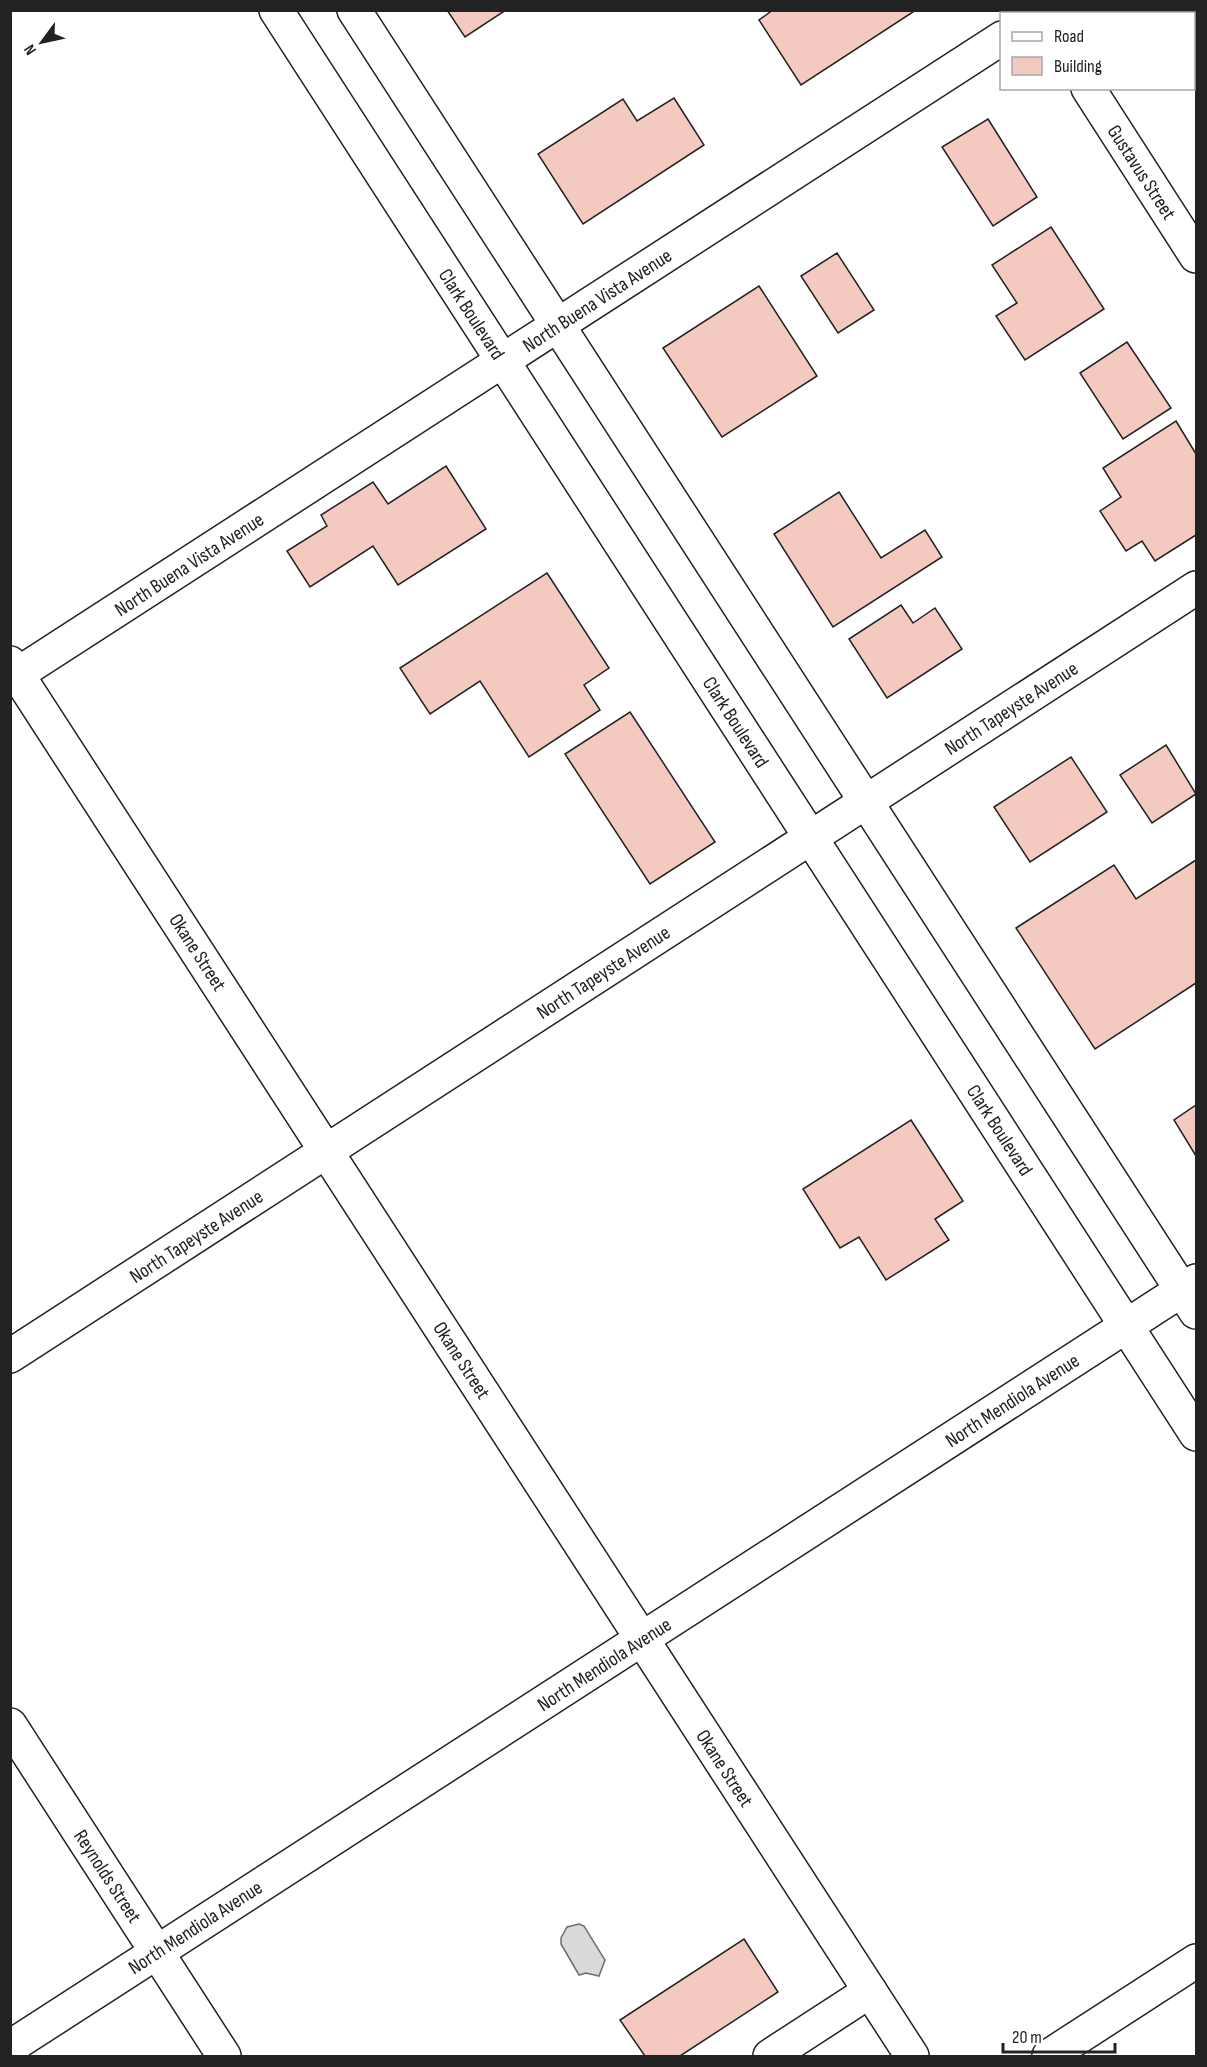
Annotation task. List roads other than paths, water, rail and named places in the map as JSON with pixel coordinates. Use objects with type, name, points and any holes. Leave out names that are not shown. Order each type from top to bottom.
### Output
[{"type":"street","name":"Clark Boulevard","points":[[276,10],[1197,1434]]},
{"type":"street","points":[[354,10],[866,801],[1192,1294]]},
{"type":"street","points":[[1039,12],[1044,10]]},
{"type":"street","name":"North Buena Vista Avenue","points":[[13,672],[503,362],[1000,39]]},
{"type":"street","name":"Gustavus Street","points":[[1089,90],[1197,256]]},
{"type":"street","name":"North Tapeyste Avenue","points":[[10,1356],[1197,588]]},
{"type":"street","name":"Okane Street","points":[[13,672],[327,1151],[912,2056]]},
{"type":"street","name":"North Mendiola Avenue","points":[[10,2047],[1127,1326],[1192,1294]]},
{"type":"street","name":"Reynolds Street","points":[[10,1725],[224,2056]]},
{"type":"street","points":[[1049,2056],[1197,1961]]},
{"type":"street","points":[[770,2056],[807,2047],[870,1991]]}]
